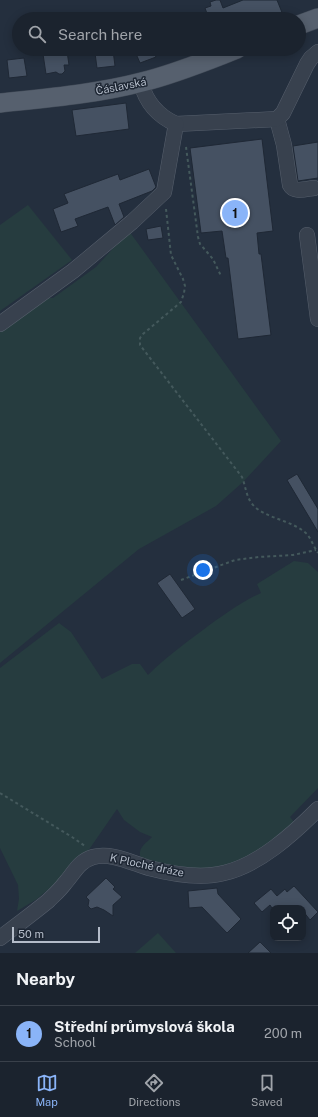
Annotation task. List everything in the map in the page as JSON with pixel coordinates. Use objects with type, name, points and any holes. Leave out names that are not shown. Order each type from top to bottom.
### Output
[{"type":"main road","points":[[306,22],[318,18]]},
{"type":"main road","name":"Čáslavská","points":[[0,103],[103,90],[141,83],[174,73],[219,56]]},
{"type":"street","points":[[141,83],[148,101],[152,106],[168,121],[176,124],[277,119],[283,113],[307,64],[318,52]]},
{"type":"street","points":[[277,119],[284,145],[290,185],[292,189],[314,188]]},
{"type":"street","points":[[0,324],[72,271],[132,222],[164,192],[176,124]]},
{"type":"street","points":[[307,235],[318,318]]},
{"type":"street","name":"K Ploché dráze","points":[[98,856],[115,858],[165,871],[197,875],[223,874],[249,864],[264,854],[318,809]]},
{"type":"street","points":[[0,938],[48,900],[65,883],[81,863],[98,856]]},
{"type":"path","points":[[186,147],[198,237],[200,244],[213,259],[221,276]]},
{"type":"path","points":[[164,192],[171,256],[183,279],[185,286],[184,293],[181,302],[143,334],[140,338],[140,345],[242,477],[247,496],[253,505],[259,510],[292,525],[307,534],[318,553]]},
{"type":"path","points":[[181,580],[235,560],[259,556],[293,555],[316,550]]},
{"type":"path","points":[[0,793],[72,837],[98,856]]},
{"type":"green space","points":[[28,205],[72,260],[0,311],[0,225]]},
{"type":"green space","points":[[129,231],[281,441],[243,482],[216,506],[139,549],[0,663],[0,330],[45,298],[53,298],[96,267]]},
{"type":"green space","points":[[294,561],[308,563],[318,572],[318,788],[290,817],[295,823],[243,861],[205,870],[142,861],[140,857],[140,850],[152,837],[140,832],[124,820],[117,809],[86,854],[67,869],[58,881],[37,899],[17,911],[19,899],[18,885],[0,848],[0,668],[59,623],[71,632],[102,679],[132,664],[140,664],[148,675],[175,651],[217,620],[239,605],[261,593],[257,584]]},
{"type":"green space","points":[[158,933],[176,953],[135,953]]},
{"type":"building","points":[[220,0],[223,8],[243,0],[277,0],[282,12],[206,12],[205,8],[211,6],[210,2]]},
{"type":"building","points":[[43,56],[68,56],[69,65],[64,65],[65,71],[62,74],[56,72],[46,74]]},
{"type":"building","points":[[95,56],[114,56],[115,66],[97,68]]},
{"type":"building","points":[[137,56],[156,57],[140,63]]},
{"type":"building","points":[[24,58],[27,76],[9,78],[7,60]]},
{"type":"building","points":[[126,103],[129,129],[76,136],[72,110]]},
{"type":"building","points":[[262,139],[273,231],[257,233],[271,335],[238,339],[228,258],[226,258],[222,231],[201,233],[190,148]]},
{"type":"building","points":[[318,142],[318,178],[298,181],[293,146]]},
{"type":"building","points":[[149,169],[156,187],[152,191],[119,204],[124,217],[115,225],[108,207],[75,219],[78,226],[61,232],[53,209],[68,203],[64,194],[118,174],[120,180]]},
{"type":"building","points":[[161,226],[163,238],[148,240],[146,229]]},
{"type":"building","points":[[297,474],[318,509],[318,532],[287,480]]},
{"type":"building","points":[[170,574],[195,609],[182,618],[157,583]]},
{"type":"building","points":[[106,878],[115,887],[113,889],[122,897],[113,905],[113,916],[97,907],[91,909],[88,906],[89,900],[86,897]]},
{"type":"building","points":[[294,886],[318,912],[310,920],[306,915],[306,905],[270,905],[262,912],[254,903],[271,889],[277,896],[285,889],[287,892]]},
{"type":"building","points":[[217,888],[218,894],[241,919],[227,933],[202,907],[189,908],[188,891]]},
{"type":"building","points":[[260,942],[271,953],[248,953]]},
{"type":"place","name":"Střední průmyslová škola","points":[[235,213]]}]
